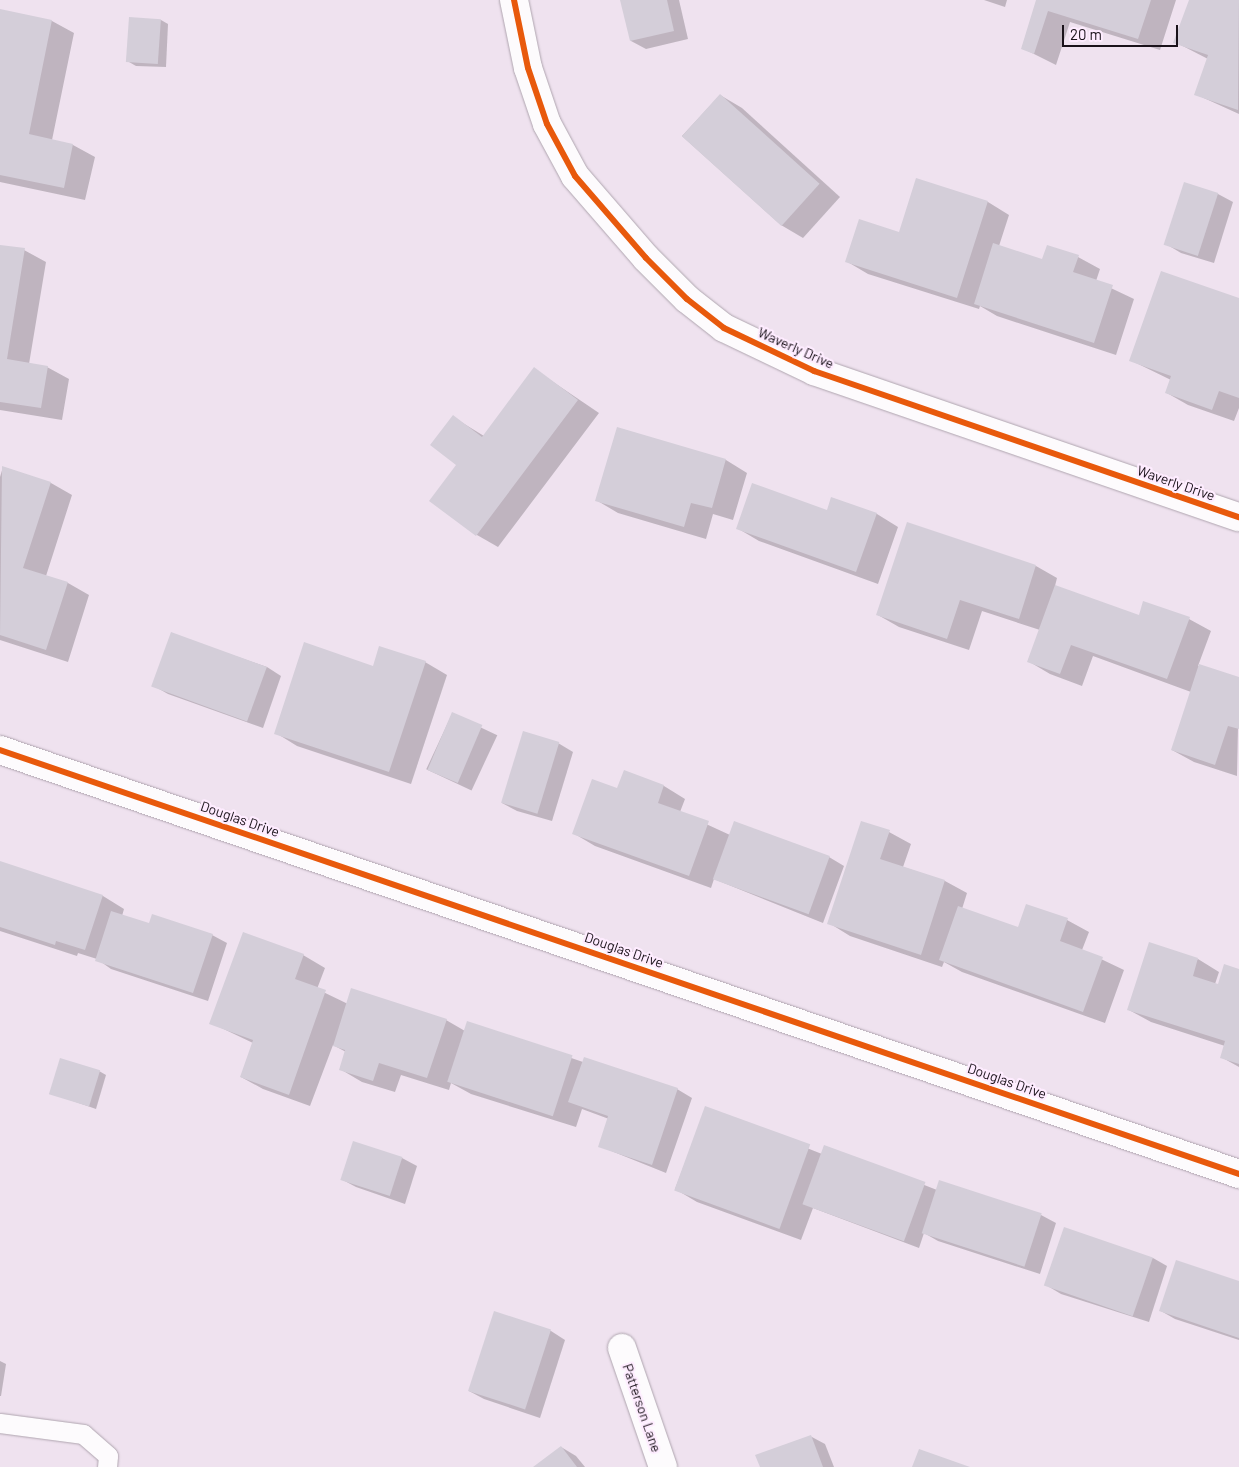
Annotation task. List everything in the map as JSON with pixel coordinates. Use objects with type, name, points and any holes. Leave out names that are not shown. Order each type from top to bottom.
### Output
[{"type":"street","name":"Waverly Drive","points":[[514,0],[528,68],[546,124],[575,176],[646,258],[687,299],[724,328],[814,371],[1239,517]]},
{"type":"street","name":"Douglas Drive","points":[[0,750],[1239,1174]]},
{"type":"street","name":"Patterson Lane","points":[[622,1348],[663,1467]]},
{"type":"lane","points":[[0,1423],[83,1434],[108,1456],[106,1467]]},
{"type":"building","points":[[620,0],[667,0],[674,31],[630,41]]},
{"type":"building","points":[[1036,0],[1151,0],[1138,39],[1048,11],[1034,54],[1021,49]]},
{"type":"building","points":[[1189,0],[1239,0],[1238,110],[1194,95],[1208,55],[1173,43]]},
{"type":"building","points":[[0,9],[52,20],[29,134],[73,144],[64,188],[0,175]]},
{"type":"building","points":[[129,17],[161,19],[158,64],[126,62]]},
{"type":"building","points":[[720,94],[820,184],[781,226],[682,136]]},
{"type":"building","points":[[916,178],[988,201],[957,298],[845,262],[859,219],[899,232]]},
{"type":"building","points":[[1184,182],[1218,193],[1198,256],[1164,245]]},
{"type":"building","points":[[993,243],[1042,259],[1047,245],[1079,255],[1073,272],[1113,285],[1094,343],[974,304]]},
{"type":"building","points":[[0,245],[25,248],[7,359],[48,366],[41,408],[0,402]]},
{"type":"building","points":[[1161,271],[1239,298],[1239,398],[1219,391],[1212,410],[1165,393],[1171,376],[1129,361]]},
{"type":"building","points":[[534,367],[578,400],[476,536],[429,501],[456,465],[430,445],[453,415],[482,437]]},
{"type":"building","points":[[617,427],[726,459],[712,508],[691,503],[684,527],[595,501]]},
{"type":"building","points":[[2,466],[51,482],[23,568],[68,582],[46,650],[0,635]]},
{"type":"building","points":[[752,483],[827,510],[831,497],[877,513],[856,572],[736,529]]},
{"type":"building","points":[[907,522],[1036,565],[1019,619],[960,600],[947,639],[876,615]]},
{"type":"building","points":[[1055,585],[1139,615],[1143,601],[1190,617],[1167,679],[1071,645],[1060,674],[1027,662]]},
{"type":"building","points":[[171,632],[267,667],[247,721],[151,687]]},
{"type":"building","points":[[304,642],[373,666],[379,646],[426,661],[389,772],[274,734]]},
{"type":"building","points":[[1199,664],[1239,677],[1239,729],[1228,726],[1215,765],[1171,750]]},
{"type":"building","points":[[452,712],[482,725],[458,783],[427,770]]},
{"type":"building","points":[[523,731],[559,742],[537,814],[501,803]]},
{"type":"building","points":[[624,770],[664,785],[658,803],[709,821],[689,876],[572,834],[592,779],[617,788]]},
{"type":"building","points":[[734,821],[830,856],[809,914],[713,879]]},
{"type":"building","points":[[861,821],[890,830],[880,859],[945,880],[921,955],[827,924]]},
{"type":"building","points":[[0,861],[103,895],[85,950],[56,941],[55,945],[0,927]]},
{"type":"building","points":[[1026,904],[1068,918],[1060,941],[1103,957],[1083,1012],[939,960],[958,906],[1018,927]]},
{"type":"building","points":[[111,911],[149,923],[152,914],[213,934],[193,993],[95,961]]},
{"type":"building","points":[[243,932],[304,954],[295,979],[326,990],[289,1095],[240,1077],[253,1040],[209,1024]]},
{"type":"building","points":[[1149,942],[1198,958],[1193,976],[1218,984],[1224,964],[1239,969],[1239,1064],[1220,1058],[1225,1041],[1127,1010]]},
{"type":"building","points":[[351,988],[447,1019],[427,1078],[379,1063],[373,1081],[339,1070],[345,1050],[333,1046]]},
{"type":"building","points":[[467,1021],[573,1055],[553,1116],[447,1082]]},
{"type":"building","points":[[584,1057],[678,1088],[652,1165],[598,1147],[608,1116],[568,1102]]},
{"type":"building","points":[[60,1058],[100,1070],[89,1107],[49,1094]]},
{"type":"building","points":[[705,1106],[810,1144],[779,1229],[674,1191]]},
{"type":"building","points":[[353,1141],[402,1157],[390,1196],[340,1180]]},
{"type":"building","points":[[824,1145],[925,1182],[904,1241],[802,1204]]},
{"type":"building","points":[[939,1180],[1042,1213],[1024,1267],[922,1233]]},
{"type":"building","points":[[1064,1227],[1153,1258],[1133,1316],[1044,1286]]},
{"type":"building","points":[[1176,1260],[1239,1281],[1239,1338],[1159,1311]]},
{"type":"building","points":[[494,1311],[551,1330],[525,1409],[468,1391]]},
{"type":"building","points":[[811,1435],[823,1467],[760,1467],[755,1455]]},
{"type":"building","points":[[561,1446],[577,1467],[533,1467]]},
{"type":"building","points":[[919,1449],[970,1467],[912,1467]]},
{"type":"cycle path","points":[[514,0],[528,68],[547,124],[575,176],[646,258],[687,299],[724,328],[814,371],[1239,517]]},
{"type":"cycle path","points":[[0,750],[1239,1174]]}]
